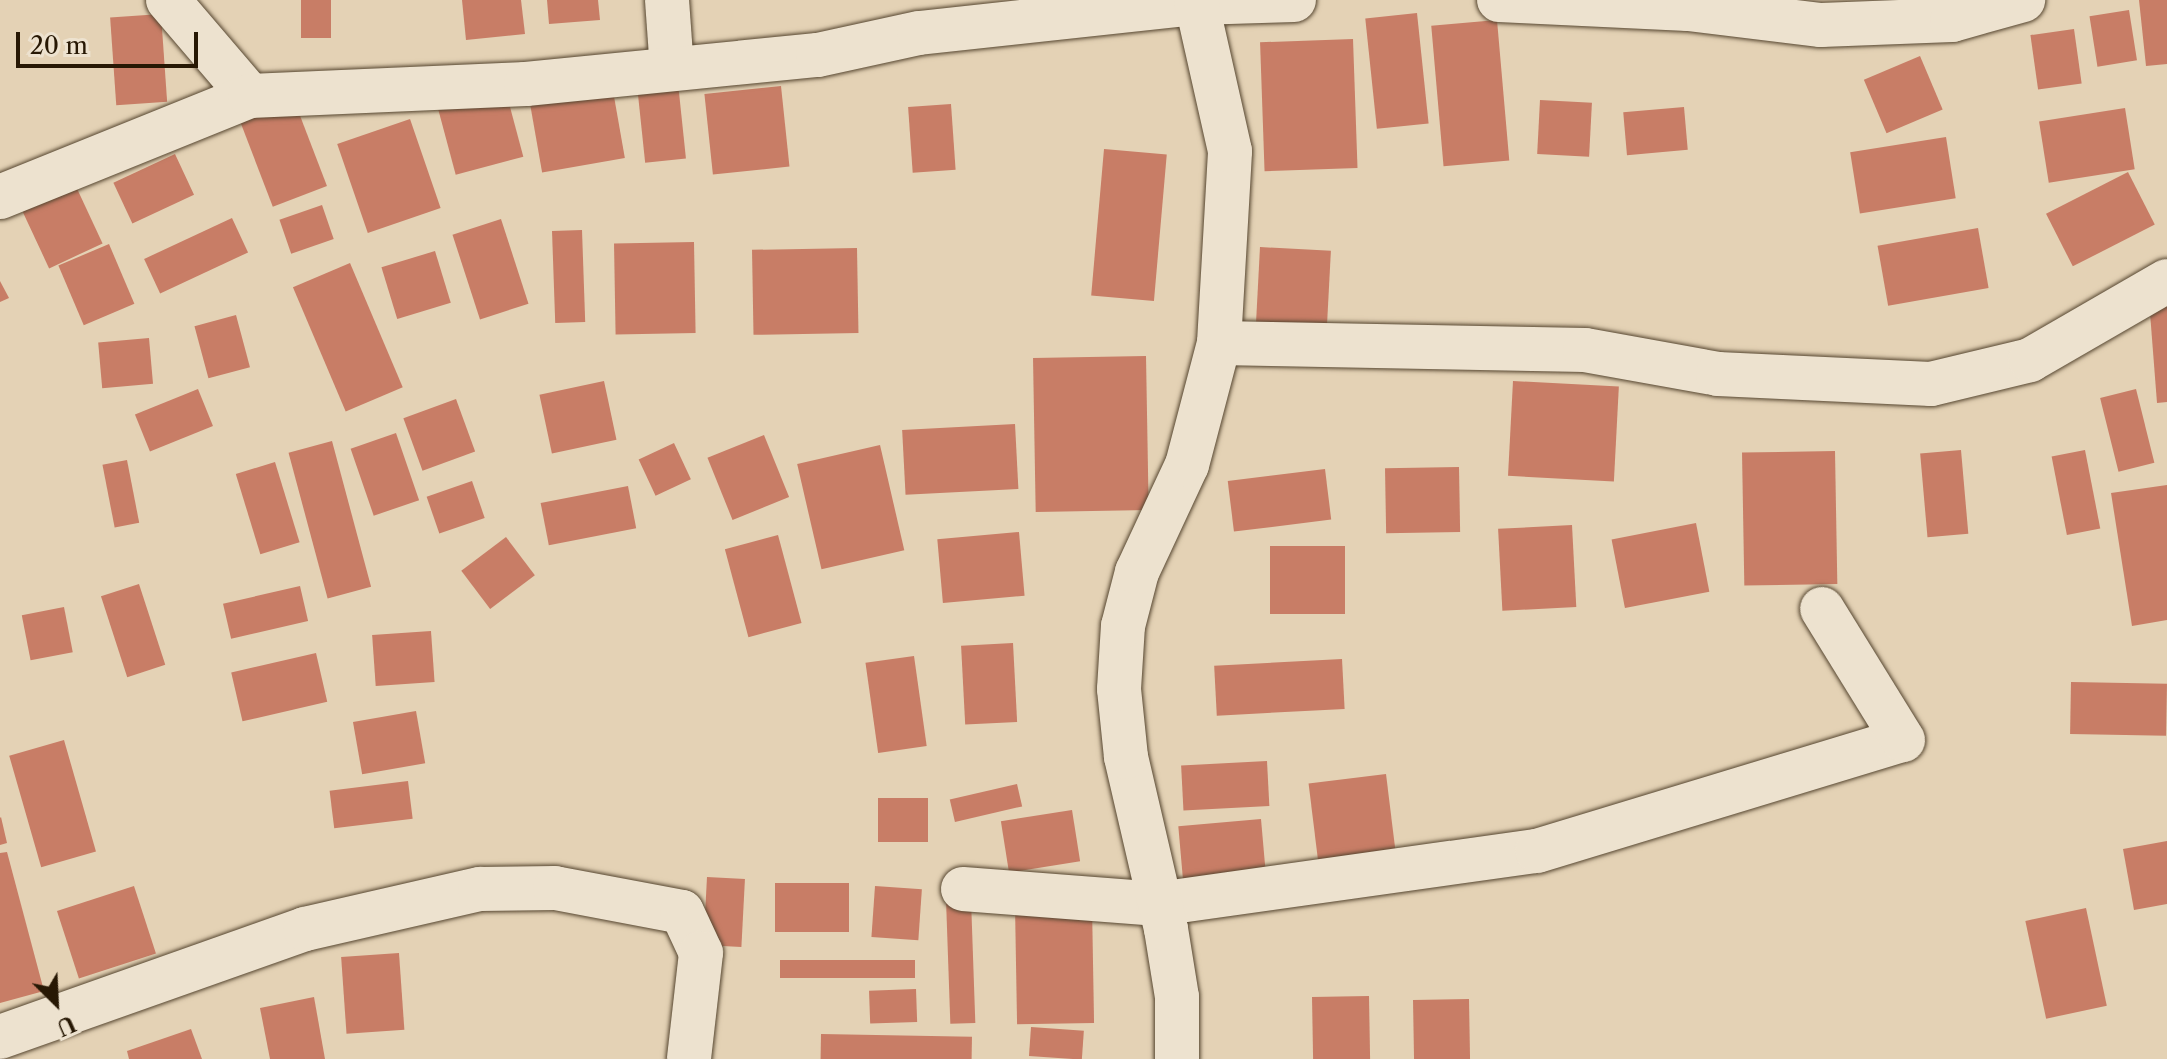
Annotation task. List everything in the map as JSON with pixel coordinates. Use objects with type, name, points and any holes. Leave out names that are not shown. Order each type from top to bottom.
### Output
[{"type":"street","points":[[168,0],[250,96]]},
{"type":"street","points":[[667,0],[672,69]]},
{"type":"street","points":[[0,197],[250,96],[526,84],[818,55],[917,16],[1196,1],[1294,0]]},
{"type":"street","points":[[1499,0],[1688,9],[1821,25],[1952,20],[2001,3]]},
{"type":"street","points":[[1177,1059],[1177,997],[1126,757],[1119,689],[1123,626],[1137,572],[1187,465],[1219,343],[1230,151],[1196,1]]},
{"type":"street","points":[[1219,343],[1585,350],[1718,374],[1931,384],[2030,360],[2167,281]]},
{"type":"street","points":[[963,889],[1158,904],[1537,851],[1903,740],[1822,609]]},
{"type":"street","points":[[0,1037],[305,929],[480,889],[555,888],[682,912],[701,953],[689,1059]]},
{"type":"building","points":[[301,0],[331,0],[331,38],[301,38]]},
{"type":"building","points":[[462,0],[521,0],[525,34],[466,40]]},
{"type":"building","points":[[547,0],[598,0],[600,20],[549,24]]},
{"type":"building","points":[[2139,0],[2167,0],[2167,64],[2146,66]]},
{"type":"building","points":[[2129,10],[2137,60],[2097,67],[2089,16]]},
{"type":"building","points":[[1417,13],[1429,123],[1377,129],[1365,18]]},
{"type":"building","points":[[161,14],[167,102],[116,105],[110,18]]},
{"type":"building","points":[[1497,20],[1509,160],[1444,166],[1431,26]]},
{"type":"building","points":[[2074,29],[2082,83],[2038,90],[2030,35]]},
{"type":"building","points":[[1353,39],[1358,168],[1265,171],[1260,42]]},
{"type":"building","points":[[1920,56],[1943,109],[1887,133],[1864,80]]},
{"type":"building","points":[[678,83],[686,159],[645,163],[637,87]]},
{"type":"building","points":[[612,85],[625,158],[542,172],[529,100]]},
{"type":"building","points":[[781,86],[789,167],[713,175],[704,94]]},
{"type":"building","points":[[506,92],[523,157],[456,175],[438,110]]},
{"type":"building","points":[[294,100],[327,186],[273,207],[240,121]]},
{"type":"building","points":[[1540,100],[1592,103],[1589,157],[1537,154]]},
{"type":"building","points":[[951,104],[956,170],[913,173],[908,107]]},
{"type":"building","points":[[1684,107],[1688,150],[1627,155],[1623,112]]},
{"type":"building","points":[[2125,108],[2135,169],[2049,183],[2039,122]]},
{"type":"building","points":[[410,119],[441,208],[368,233],[337,144]]},
{"type":"building","points":[[1946,137],[1956,198],[1860,213],[1850,152]]},
{"type":"building","points":[[1104,149],[1167,154],[1154,301],[1091,295]]},
{"type":"building","points":[[175,154],[194,195],[132,224],[113,183]]},
{"type":"building","points":[[2128,172],[2155,225],[2073,266],[2046,214]]},
{"type":"building","points":[[73,180],[103,243],[49,268],[20,205]]},
{"type":"building","points":[[322,205],[334,239],[291,254],[279,220]]},
{"type":"building","points":[[232,218],[248,252],[160,293],[144,259]]},
{"type":"building","points":[[501,219],[529,304],[480,319],[452,235]]},
{"type":"building","points":[[1978,228],[1989,288],[1888,306],[1878,246]]},
{"type":"building","points":[[582,230],[585,322],[555,323],[552,231]]},
{"type":"building","points":[[694,242],[696,333],[616,334],[614,243]]},
{"type":"building","points":[[109,244],[134,304],[84,325],[58,265]]},
{"type":"building","points":[[1260,247],[1331,251],[1327,327],[1256,323]]},
{"type":"building","points":[[857,248],[858,333],[753,335],[752,250]]},
{"type":"building","points":[[435,251],[451,303],[397,319],[381,267]]},
{"type":"building","points":[[350,263],[403,387],[346,411],[293,287]]},
{"type":"building","points":[[0,281],[9,298],[0,302]]},
{"type":"building","points":[[2167,299],[2167,402],[2157,403],[2149,300]]},
{"type":"building","points":[[236,315],[250,367],[208,378],[194,326]]},
{"type":"building","points":[[149,338],[153,384],[102,388],[98,342]]},
{"type":"building","points":[[1146,356],[1149,510],[1036,512],[1033,358]]},
{"type":"building","points":[[604,381],[616,440],[552,453],[539,395]]},
{"type":"building","points":[[1513,381],[1619,387],[1614,481],[1508,476]]},
{"type":"building","points":[[198,389],[213,426],[150,452],[135,414]]},
{"type":"building","points":[[2136,389],[2154,463],[2118,472],[2100,398]]},
{"type":"building","points":[[456,399],[475,452],[423,471],[403,418]]},
{"type":"building","points":[[1015,424],[1018,489],[906,495],[902,430]]},
{"type":"building","points":[[396,433],[419,500],[374,516],[351,449]]},
{"type":"building","points":[[764,435],[789,497],[733,520],[707,458]]},
{"type":"building","points":[[332,441],[371,587],[328,599],[289,453]]},
{"type":"building","points":[[674,443],[691,479],[656,496],[639,459]]},
{"type":"building","points":[[880,445],[904,550],[821,569],[797,464]]},
{"type":"building","points":[[1961,450],[1968,534],[1927,537],[1920,454]]},
{"type":"building","points":[[2085,450],[2100,529],[2067,535],[2052,456]]},
{"type":"building","points":[[1835,451],[1837,584],[1744,586],[1742,453]]},
{"type":"building","points":[[127,460],[139,523],[115,528],[102,465]]},
{"type":"building","points":[[275,462],[300,542],[260,554],[236,474]]},
{"type":"building","points":[[1459,467],[1460,532],[1386,533],[1385,468]]},
{"type":"building","points":[[1325,469],[1331,520],[1234,532],[1228,481]]},
{"type":"building","points":[[472,481],[485,518],[439,534],[427,497]]},
{"type":"building","points":[[2167,485],[2167,620],[2132,626],[2111,493]]},
{"type":"building","points":[[628,486],[636,528],[549,545],[541,503]]},
{"type":"building","points":[[1696,523],[1709,592],[1625,608],[1612,539]]},
{"type":"building","points":[[1572,525],[1576,607],[1502,611],[1498,529]]},
{"type":"building","points":[[1019,532],[1025,596],[943,603],[937,539]]},
{"type":"building","points":[[778,535],[802,623],[748,637],[725,549]]},
{"type":"building","points":[[506,537],[535,575],[490,609],[461,571]]},
{"type":"building","points":[[1270,546],[1345,546],[1345,614],[1270,614]]},
{"type":"building","points":[[139,584],[165,665],[127,677],[101,596]]},
{"type":"building","points":[[300,586],[308,621],[231,639],[223,604]]},
{"type":"building","points":[[64,607],[73,652],[31,660],[22,615]]},
{"type":"building","points":[[431,631],[435,682],[376,686],[372,635]]},
{"type":"building","points":[[1013,643],[1017,722],[965,725],[961,646]]},
{"type":"building","points":[[316,653],[327,702],[242,721],[231,673]]},
{"type":"building","points":[[914,656],[927,746],[878,753],[865,663]]},
{"type":"building","points":[[1342,659],[1345,709],[1217,716],[1214,666]]},
{"type":"building","points":[[2071,682],[2167,684],[2166,736],[2070,734]]},
{"type":"building","points":[[416,711],[425,763],[362,774],[353,722]]},
{"type":"building","points":[[64,740],[96,852],[41,867],[9,756]]},
{"type":"building","points":[[1267,761],[1269,806],[1183,810],[1181,766]]},
{"type":"building","points":[[1386,774],[1397,861],[1319,871],[1309,784]]},
{"type":"building","points":[[408,781],[413,819],[334,828],[330,791]]},
{"type":"building","points":[[1017,784],[1022,806],[955,822],[950,800]]},
{"type":"building","points":[[878,798],[928,798],[928,842],[878,842]]},
{"type":"building","points":[[1072,810],[1080,861],[1009,873],[1001,821]]},
{"type":"building","points":[[0,818],[7,843],[0,845]]},
{"type":"building","points":[[1261,819],[1266,872],[1183,879],[1178,826]]},
{"type":"building","points":[[2167,841],[2167,904],[2134,910],[2123,849]]},
{"type":"building","points":[[7,852],[44,991],[0,1003],[0,853]]},
{"type":"building","points":[[707,877],[745,879],[741,947],[703,945]]},
{"type":"building","points":[[775,883],[849,883],[849,932],[775,932]]},
{"type":"building","points":[[134,886],[156,954],[79,979],[57,911]]},
{"type":"building","points":[[875,886],[922,889],[918,940],[871,937]]},
{"type":"building","points":[[971,899],[975,1023],[950,1024],[946,900]]},
{"type":"building","points":[[1092,905],[1094,1023],[1017,1024],[1015,906]]},
{"type":"building","points":[[2086,908],[2107,1006],[2046,1019],[2025,921]]},
{"type":"building","points":[[399,953],[404,1030],[347,1034],[341,957]]},
{"type":"building","points":[[780,960],[915,960],[915,978],[780,978]]},
{"type":"building","points":[[916,989],[917,1022],[870,1024],[869,991]]},
{"type":"building","points":[[1369,996],[1370,1059],[1313,1059],[1312,997]]},
{"type":"building","points":[[314,997],[325,1059],[270,1059],[260,1008]]},
{"type":"building","points":[[1469,999],[1470,1059],[1414,1059],[1413,1000]]},
{"type":"building","points":[[1031,1027],[1084,1031],[1082,1059],[1029,1056]]},
{"type":"building","points":[[191,1029],[202,1059],[129,1059],[127,1051]]},
{"type":"building","points":[[821,1034],[972,1037],[972,1059],[821,1059]]}]
